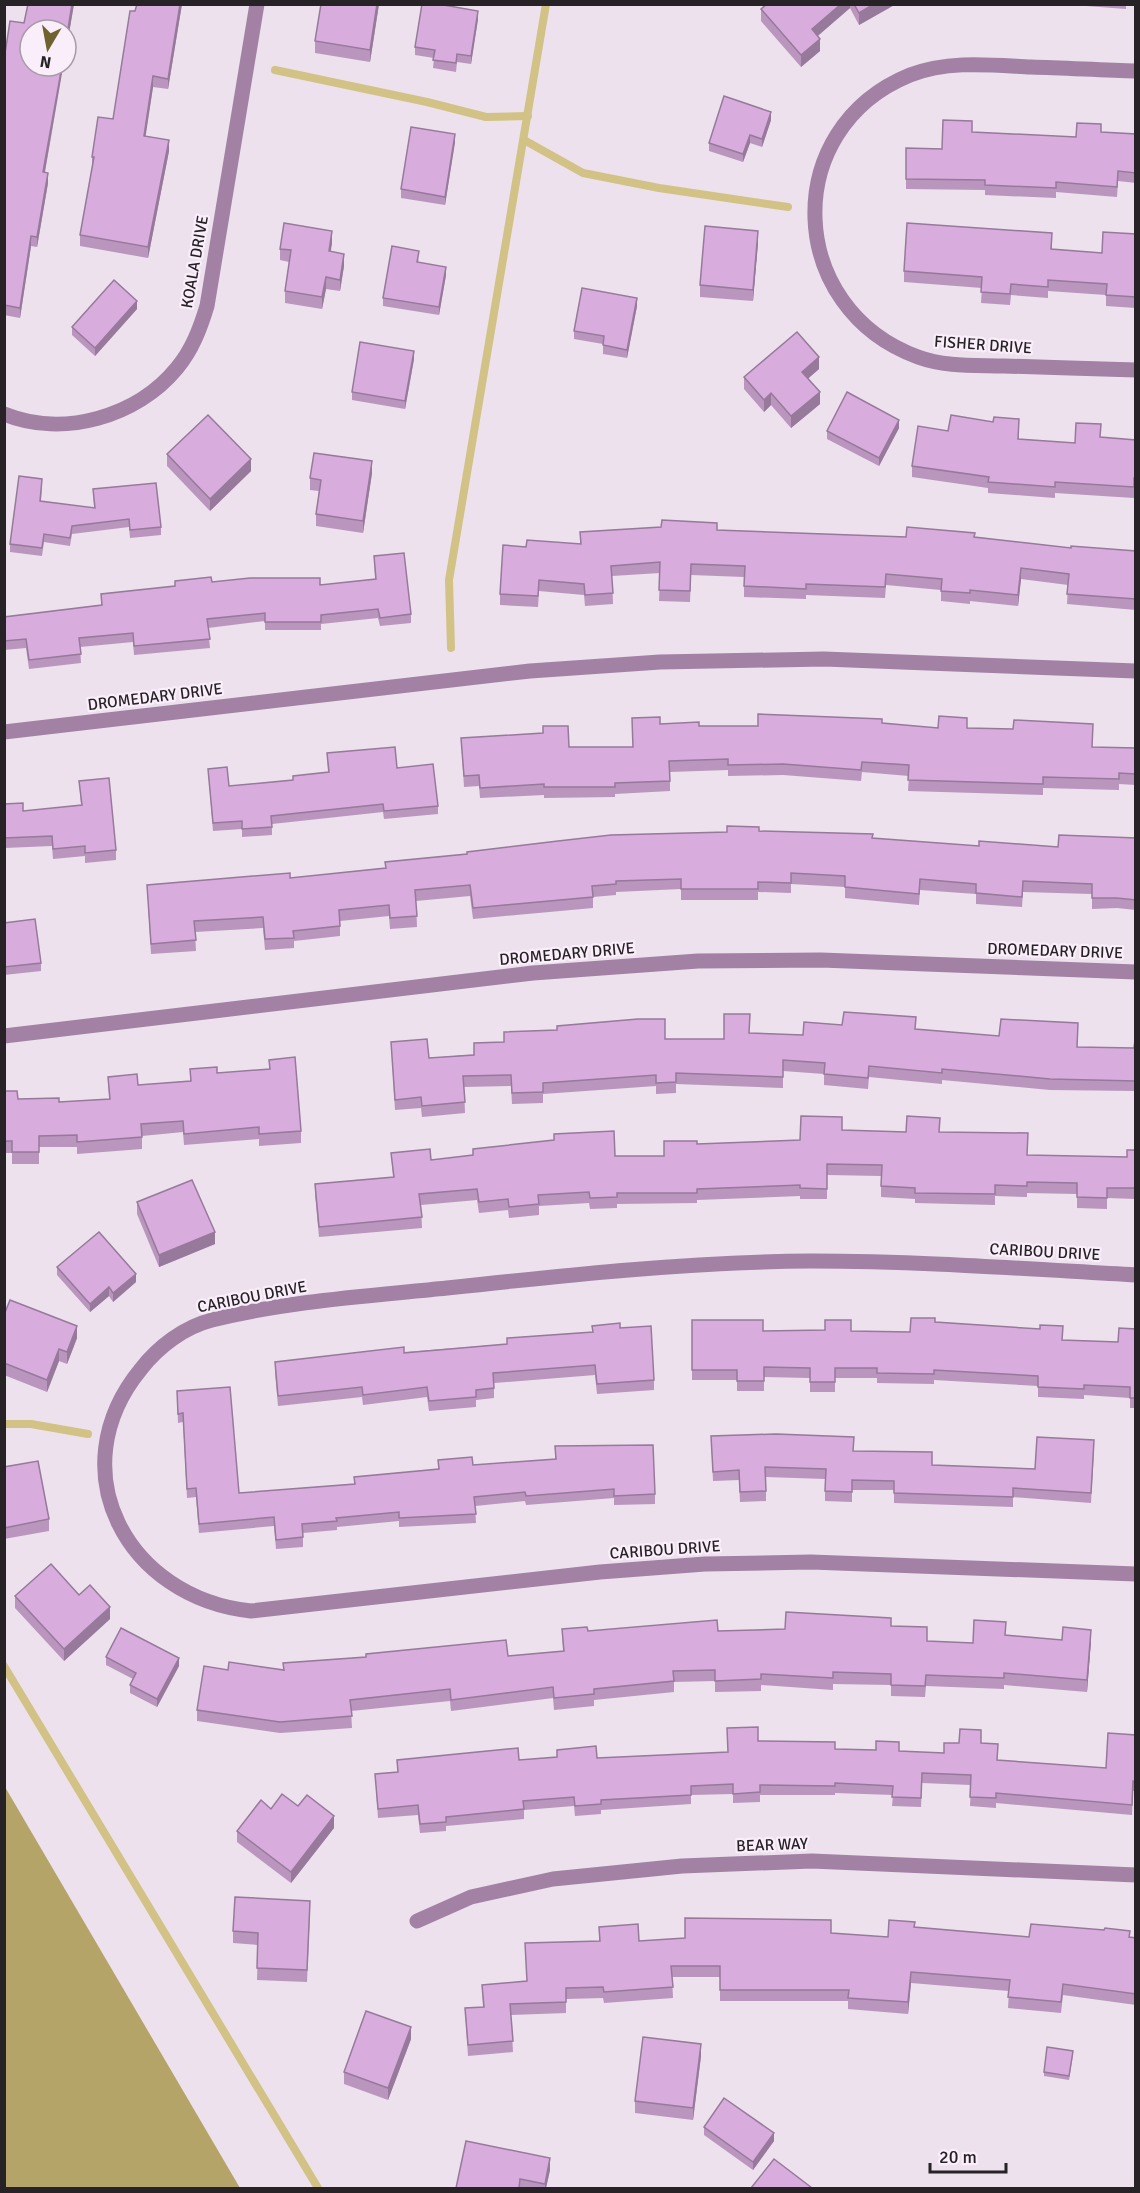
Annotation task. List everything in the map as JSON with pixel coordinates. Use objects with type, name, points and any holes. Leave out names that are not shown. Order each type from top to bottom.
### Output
[{"type":"street","name":"KOALA DRIVE","points":[[4,414],[31,422],[55,424],[79,423],[102,417],[150,394],[176,370],[186,355],[195,340],[207,306],[257,4]]},
{"type":"street","name":"FISHER DRIVE","points":[[1136,71],[967,64],[938,67],[910,75],[885,88],[862,106],[842,128],[826,154],[817,183],[814,213],[816,243],[835,291],[857,319],[886,342],[919,357],[954,364],[1136,370]]},
{"type":"street","name":"DROMEDARY DRIVE","points":[[4,732],[530,672],[660,662],[824,659],[1136,671]]},
{"type":"street","name":"DROMEDARY DRIVE","points":[[4,1036],[533,973],[698,962],[821,960],[1136,972]]},
{"type":"street","name":"CARIBOU DRIVE","points":[[1136,1275],[812,1261],[637,1268],[323,1301],[210,1320],[166,1343],[132,1379],[111,1424],[106,1474],[109,1498],[117,1522],[131,1546],[149,1567],[164,1580],[196,1599],[214,1605],[250,1611],[600,1572],[705,1564],[811,1562],[1136,1574]]},
{"type":"street","name":"BEAR WAY","points":[[417,1922],[471,1897],[553,1879],[682,1866],[812,1861],[1136,1875]]},
{"type":"shaded area","points":[[5,1787],[240,2188],[5,2188]]},
{"type":"building","points":[[28,4],[72,4],[70,18],[25,18]]},
{"type":"building","points":[[137,4],[180,4],[168,79],[153,76],[144,136],[169,140],[148,247],[80,235],[94,157],[92,157],[98,117],[113,119],[130,11],[135,11]]},
{"type":"building","points":[[321,4],[377,4],[370,50],[315,41]]},
{"type":"building","points":[[422,4],[438,4],[478,11],[471,56],[457,54],[456,63],[433,60],[435,50],[415,47]]},
{"type":"building","points":[[767,4],[841,4],[812,29],[820,39],[801,55],[761,9]]},
{"type":"building","points":[[854,4],[874,4],[859,13]]},
{"type":"building","points":[[10,21],[18,22],[18,78],[60,78],[43,172],[48,173],[37,237],[31,236],[20,308],[4,305],[4,60]]},
{"type":"building","points":[[724,96],[771,112],[762,139],[750,135],[743,154],[709,143]]},
{"type":"building","points":[[943,120],[972,121],[972,132],[1076,137],[1077,123],[1101,124],[1101,132],[1136,134],[1136,173],[1118,171],[1117,187],[1056,182],[1056,188],[985,185],[985,180],[906,179],[906,148],[942,149]]},
{"type":"building","points":[[411,127],[455,134],[445,197],[401,189]]},
{"type":"building","points":[[284,223],[332,231],[329,251],[344,254],[340,280],[326,277],[322,297],[285,291],[291,250],[280,249]]},
{"type":"building","points":[[907,223],[1052,233],[1051,249],[1102,253],[1103,232],[1136,234],[1136,297],[1106,295],[1107,284],[1048,280],[1048,287],[1011,284],[1010,294],[981,292],[982,277],[904,271]]},
{"type":"building","points":[[705,226],[758,231],[753,290],[700,285]]},
{"type":"building","points":[[392,246],[419,251],[417,262],[446,267],[439,307],[383,298]]},
{"type":"building","points":[[114,280],[137,301],[95,348],[72,327]]},
{"type":"building","points":[[582,288],[637,298],[627,350],[603,345],[604,336],[574,331]]},
{"type":"building","points":[[797,332],[819,357],[802,372],[820,392],[791,416],[771,393],[764,400],[744,377]]},
{"type":"building","points":[[360,342],[414,351],[405,401],[352,392]]},
{"type":"building","points":[[847,392],[899,420],[879,458],[827,431]]},
{"type":"building","points":[[208,415],[251,459],[210,499],[167,454]]},
{"type":"building","points":[[951,415],[993,422],[994,417],[1019,419],[1018,439],[1075,443],[1076,423],[1101,424],[1100,437],[1136,440],[1134,487],[1055,482],[1055,487],[988,482],[989,477],[912,466],[918,426],[948,431]]},
{"type":"building","points":[[314,453],[372,461],[363,521],[316,514],[321,480],[310,478]]},
{"type":"building","points":[[19,476],[42,479],[40,501],[95,508],[93,489],[156,483],[161,527],[130,530],[129,519],[72,526],[70,538],[44,534],[42,548],[10,544]]},
{"type":"building","points":[[662,520],[717,523],[717,530],[906,537],[907,527],[975,533],[974,537],[1071,548],[1071,546],[1136,551],[1136,599],[1067,594],[1069,574],[1021,568],[1018,595],[970,590],[970,593],[941,591],[942,579],[886,574],[885,587],[806,584],[806,589],[744,586],[745,566],[691,564],[690,591],[659,590],[660,562],[611,566],[613,593],[585,595],[584,584],[539,580],[538,596],[500,594],[503,545],[526,547],[527,540],[581,544],[580,532],[661,527]]},
{"type":"building","points":[[404,553],[411,614],[380,618],[378,609],[321,615],[321,622],[265,622],[265,613],[207,619],[210,639],[134,646],[133,633],[79,638],[81,654],[29,660],[26,639],[4,641],[4,617],[102,605],[101,594],[175,586],[175,581],[211,577],[212,582],[250,578],[320,578],[320,585],[376,579],[374,556]]},
{"type":"building","points":[[758,714],[882,719],[882,723],[938,728],[939,716],[967,718],[967,728],[1013,729],[1014,720],[1093,724],[1092,747],[1136,748],[1136,774],[1119,773],[1119,779],[1043,777],[1043,784],[908,780],[909,765],[862,762],[861,770],[783,764],[728,765],[728,759],[669,761],[670,781],[615,783],[615,787],[544,787],[544,784],[480,788],[479,775],[464,776],[461,738],[543,733],[543,726],[568,726],[569,747],[633,747],[632,718],[660,717],[660,724],[699,722],[699,726],[758,726]]},
{"type":"building","points":[[395,747],[397,768],[433,764],[438,806],[384,811],[383,804],[271,816],[272,827],[242,829],[242,821],[213,823],[208,769],[227,767],[229,786],[293,780],[293,776],[329,772],[327,753]]},
{"type":"building","points":[[109,778],[116,850],[85,853],[85,846],[53,849],[52,836],[4,838],[4,804],[23,803],[23,811],[82,805],[79,781]]},
{"type":"building","points":[[727,826],[759,827],[759,831],[873,834],[872,838],[979,846],[979,841],[1058,847],[1059,835],[1136,838],[1136,900],[1092,898],[1092,884],[1023,881],[1022,897],[976,893],[976,884],[920,879],[919,894],[845,887],[845,876],[791,873],[791,883],[758,882],[758,889],[681,889],[681,879],[616,881],[616,884],[592,886],[593,897],[473,908],[470,885],[415,890],[417,916],[390,918],[389,905],[339,910],[340,926],[293,931],[294,938],[265,939],[263,917],[194,921],[196,940],[151,944],[147,885],[290,873],[290,878],[386,868],[385,862],[611,835],[727,832]]},
{"type":"building","points":[[35,919],[41,963],[4,967],[4,923]]},
{"type":"building","points":[[844,1012],[916,1017],[915,1029],[999,1036],[1001,1019],[1078,1023],[1077,1047],[1134,1048],[1136,1032],[1136,1081],[1050,1079],[942,1069],[942,1073],[869,1066],[868,1078],[824,1074],[825,1063],[783,1060],[783,1077],[676,1073],[676,1082],[656,1083],[656,1075],[543,1083],[543,1092],[512,1093],[511,1075],[463,1076],[465,1102],[422,1106],[421,1097],[395,1100],[391,1042],[427,1039],[429,1058],[474,1055],[474,1043],[504,1042],[504,1032],[557,1030],[557,1026],[638,1019],[665,1019],[665,1039],[724,1039],[724,1014],[750,1014],[749,1033],[803,1035],[804,1022],[842,1025]]},
{"type":"building","points":[[295,1057],[301,1131],[259,1134],[259,1127],[184,1134],[183,1121],[141,1124],[142,1137],[77,1142],[77,1135],[39,1136],[39,1152],[12,1152],[12,1141],[4,1141],[4,1091],[17,1091],[18,1099],[59,1098],[59,1102],[110,1099],[108,1077],[137,1074],[138,1085],[191,1081],[190,1069],[217,1067],[217,1073],[270,1069],[269,1060]]},
{"type":"building","points":[[801,1116],[842,1117],[842,1130],[906,1132],[907,1116],[940,1118],[939,1132],[1028,1133],[1027,1155],[1127,1157],[1127,1150],[1136,1150],[1136,1188],[1107,1188],[1107,1198],[1077,1197],[1077,1183],[1027,1182],[1027,1186],[995,1185],[995,1194],[915,1193],[915,1188],[881,1186],[882,1165],[827,1164],[827,1189],[800,1188],[800,1185],[697,1189],[697,1193],[617,1193],[617,1197],[590,1198],[589,1192],[538,1195],[539,1204],[509,1207],[508,1199],[479,1202],[477,1189],[419,1194],[422,1217],[319,1227],[315,1184],[394,1177],[391,1153],[430,1149],[431,1160],[473,1155],[473,1149],[554,1140],[554,1134],[614,1131],[615,1156],[664,1156],[664,1141],[697,1141],[697,1144],[800,1140]]},
{"type":"building","points":[[192,1180],[215,1232],[159,1255],[137,1202]]},
{"type":"building","points":[[99,1232],[136,1274],[113,1293],[109,1287],[90,1304],[57,1267]]},
{"type":"building","points":[[10,1300],[77,1326],[67,1352],[59,1349],[47,1380],[4,1363],[4,1315]]},
{"type":"building","points":[[911,1318],[935,1318],[935,1322],[1040,1329],[1040,1325],[1063,1326],[1062,1340],[1118,1342],[1119,1328],[1136,1329],[1136,1398],[1130,1398],[1130,1387],[1084,1385],[1084,1389],[1038,1387],[1038,1376],[934,1370],[934,1374],[877,1373],[877,1368],[835,1368],[835,1382],[810,1382],[810,1368],[764,1367],[764,1381],[737,1381],[737,1370],[692,1370],[692,1320],[763,1320],[763,1331],[825,1330],[825,1320],[851,1320],[851,1331],[910,1332]]},
{"type":"building","points":[[620,1323],[620,1328],[651,1326],[654,1380],[597,1384],[595,1365],[493,1373],[494,1388],[476,1390],[476,1397],[429,1401],[427,1387],[363,1395],[362,1387],[278,1396],[275,1362],[404,1347],[404,1353],[507,1344],[507,1338],[593,1332],[592,1326]]},
{"type":"building","points":[[230,1387],[239,1493],[355,1484],[354,1477],[439,1469],[438,1460],[472,1457],[473,1465],[556,1459],[555,1446],[653,1445],[655,1494],[614,1496],[614,1489],[526,1496],[525,1492],[474,1497],[476,1514],[399,1518],[399,1512],[336,1518],[337,1521],[302,1524],[303,1537],[276,1540],[274,1517],[199,1524],[196,1488],[187,1489],[183,1413],[178,1414],[177,1391]]},
{"type":"building","points":[[776,1434],[854,1437],[853,1451],[932,1452],[932,1465],[1035,1469],[1037,1437],[1094,1440],[1091,1493],[1013,1488],[1013,1497],[894,1493],[894,1481],[852,1480],[852,1492],[825,1491],[826,1469],[765,1467],[766,1491],[740,1492],[739,1470],[713,1472],[711,1436]]},
{"type":"building","points":[[38,1461],[49,1519],[4,1528],[4,1467]]},
{"type":"building","points":[[51,1564],[79,1595],[90,1585],[110,1607],[64,1649],[15,1596]]},
{"type":"building","points":[[786,1612],[891,1618],[891,1626],[927,1627],[927,1641],[973,1643],[974,1620],[1006,1622],[1005,1635],[1062,1640],[1063,1627],[1091,1630],[1087,1680],[1004,1673],[1004,1678],[926,1675],[925,1686],[891,1685],[891,1674],[833,1672],[833,1678],[761,1674],[761,1679],[715,1681],[715,1670],[673,1671],[674,1681],[594,1689],[594,1694],[554,1698],[553,1687],[451,1700],[450,1689],[350,1700],[352,1716],[280,1722],[197,1710],[204,1666],[228,1670],[229,1662],[284,1670],[283,1663],[366,1657],[366,1654],[506,1640],[508,1656],[564,1651],[562,1629],[587,1627],[588,1631],[717,1620],[718,1631],[785,1629]]},
{"type":"building","points":[[121,1628],[179,1658],[157,1699],[130,1685],[136,1673],[106,1657]]},
{"type":"building","points":[[758,1727],[758,1741],[835,1742],[835,1749],[876,1750],[876,1741],[899,1742],[899,1751],[944,1753],[944,1743],[959,1743],[960,1729],[981,1730],[981,1743],[998,1744],[997,1760],[1106,1768],[1108,1733],[1136,1735],[1136,1782],[1133,1781],[1132,1805],[996,1793],[996,1798],[970,1797],[971,1775],[922,1773],[921,1798],[892,1797],[893,1786],[835,1783],[835,1786],[760,1785],[760,1792],[733,1794],[733,1784],[691,1786],[691,1795],[601,1800],[601,1804],[575,1806],[574,1797],[523,1801],[524,1809],[446,1817],[446,1822],[420,1824],[418,1805],[378,1809],[375,1774],[398,1772],[397,1760],[518,1748],[519,1760],[557,1757],[557,1750],[596,1746],[597,1758],[728,1752],[727,1728]]},
{"type":"building","points":[[282,1794],[298,1806],[307,1795],[334,1816],[291,1872],[237,1831],[261,1800],[271,1809]]},
{"type":"building","points":[[235,1897],[310,1901],[307,1970],[257,1968],[258,1933],[233,1931]]},
{"type":"building","points":[[685,1918],[831,1920],[831,1933],[888,1937],[889,1920],[915,1922],[914,1927],[1029,1937],[1031,1924],[1130,1931],[1129,1937],[1136,1938],[1136,1994],[1063,1984],[1061,2002],[1008,1997],[1010,1980],[911,1972],[908,2002],[848,1998],[849,1990],[720,1990],[720,1966],[671,1966],[673,1987],[604,1992],[603,1987],[566,1988],[566,2002],[510,2004],[513,2041],[468,2045],[465,2008],[484,2007],[482,1985],[527,1981],[525,1943],[600,1941],[599,1927],[638,1924],[639,1941],[685,1938]]},
{"type":"building","points":[[366,2011],[411,2027],[388,2088],[344,2072]]},
{"type":"building","points":[[643,2037],[701,2044],[693,2108],[635,2101]]},
{"type":"building","points":[[1047,2047],[1073,2051],[1069,2076],[1044,2072]]},
{"type":"building","points":[[724,2098],[774,2133],[753,2162],[704,2127]]},
{"type":"building","points":[[466,2141],[550,2158],[545,2184],[520,2179],[519,2188],[456,2188]]},
{"type":"building","points":[[774,2159],[812,2188],[751,2188]]},
{"type":"waterway","points":[[451,648],[449,580],[546,4]]},
{"type":"waterway","points":[[275,70],[427,102],[486,117],[528,116]]},
{"type":"waterway","points":[[524,140],[583,173],[659,188],[788,207]]},
{"type":"waterway","points":[[4,1424],[31,1424],[88,1434]]},
{"type":"waterway","points":[[4,1666],[318,2188]]}]
